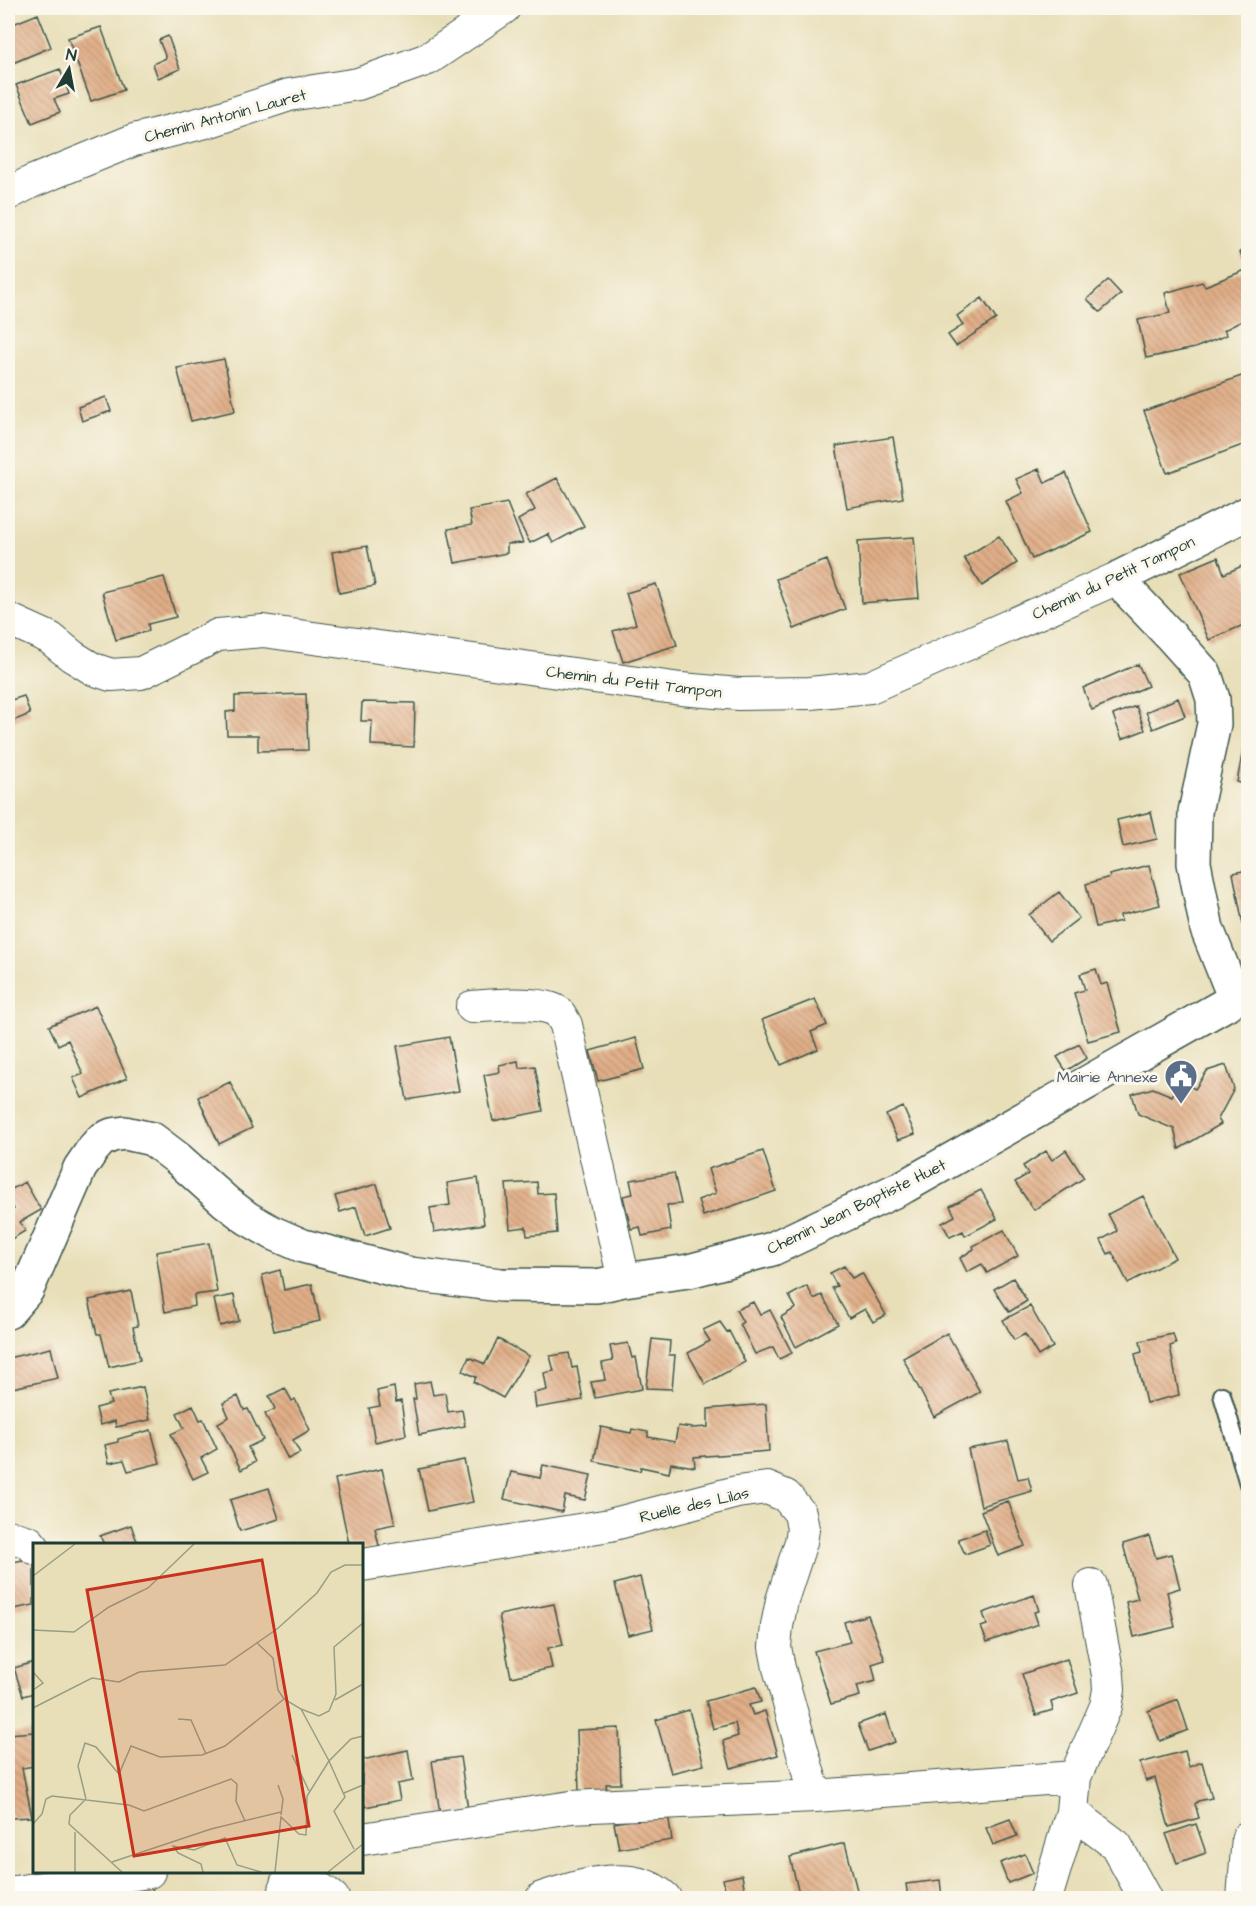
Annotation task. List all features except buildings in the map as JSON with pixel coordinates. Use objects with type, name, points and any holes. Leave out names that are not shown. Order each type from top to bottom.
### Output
[{"type":"street","name":"Chemin Antonin Lauret","points":[[8,194],[31,182],[134,140],[210,122],[289,95],[358,84],[428,59],[504,8]]},
{"type":"street","name":"Chemin du Petit Tampon","points":[[8,619],[50,638],[93,669],[111,675],[141,673],[218,635],[263,631],[681,688],[739,694],[810,693],[870,687],[1120,577],[1248,513]]},
{"type":"street","points":[[1120,577],[1128,591],[1205,674],[1213,699],[1215,724],[1195,812],[1194,863],[1207,929],[1242,1004]]},
{"type":"street","points":[[472,1007],[505,1004],[542,1006],[558,1012],[566,1025],[624,1280]]},
{"type":"street","name":"Chemin Jean Baptiste Huet","points":[[8,1312],[27,1290],[80,1168],[101,1140],[112,1135],[125,1134],[152,1139],[247,1218],[303,1246],[410,1274],[501,1285],[597,1286],[689,1271],[772,1249],[905,1186],[1242,1004]]},
{"type":"street","name":"Ruelle des Lilas","points":[[363,1565],[610,1525],[737,1492],[767,1488],[786,1496],[800,1513],[803,1529],[782,1600],[776,1647],[779,1668],[815,1796]]},
{"type":"street","points":[[8,1536],[29,1542],[33,1547]]},
{"type":"street","points":[[1046,1899],[1072,1812],[1075,1777],[1106,1706],[1109,1690],[1091,1585]]},
{"type":"street","points":[[363,1839],[571,1807],[815,1796],[1075,1777]]},
{"type":"street","points":[[1072,1812],[1116,1845],[1145,1899]]},
{"type":"street","points":[[1243,1899],[1248,1837]]},
{"type":"street","points":[[8,1893],[142,1873]]},
{"type":"street","points":[[542,1899],[564,1891],[620,1881],[640,1883],[658,1892],[665,1899]]},
{"type":"street","points":[[282,1885],[302,1882],[324,1891],[333,1899]]},
{"type":"lane","points":[[1222,1395],[1248,1484]]},
{"type":"place","name":"Mairie Annexe","points":[[1181,1105]]}]
